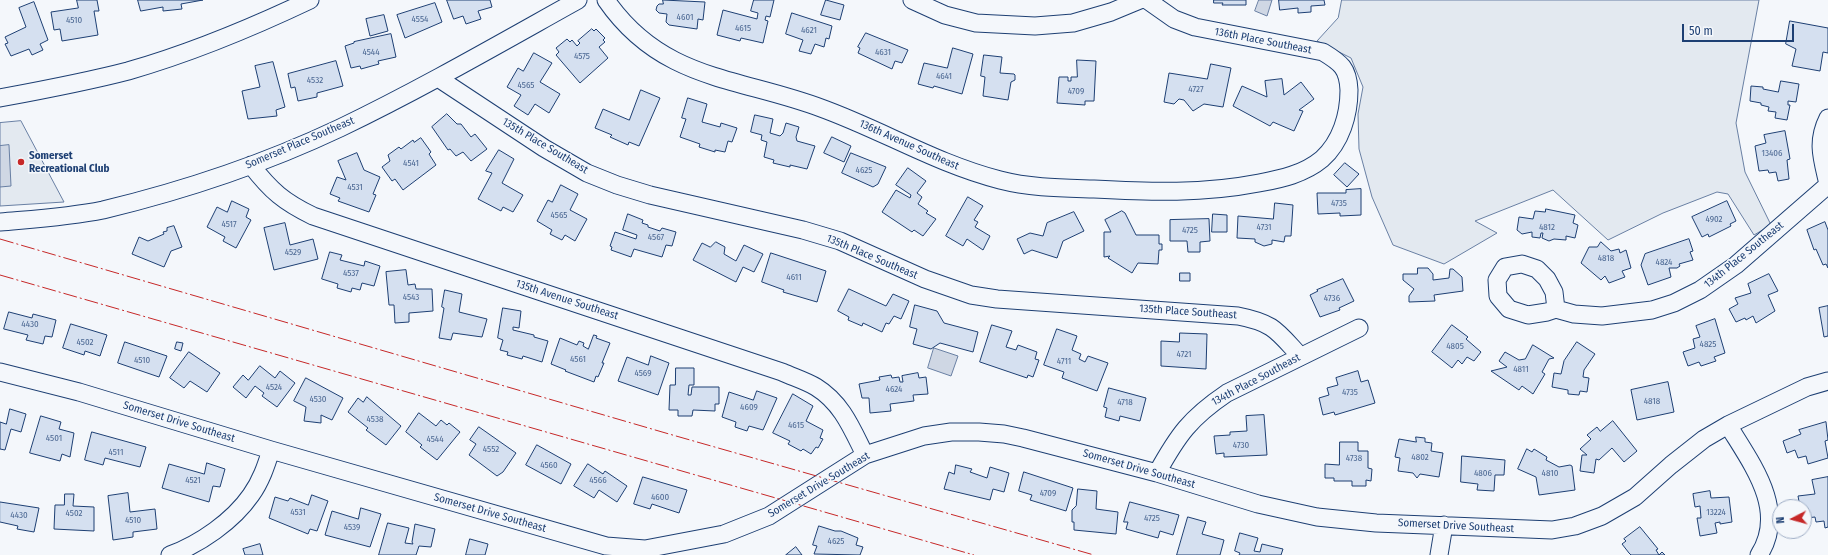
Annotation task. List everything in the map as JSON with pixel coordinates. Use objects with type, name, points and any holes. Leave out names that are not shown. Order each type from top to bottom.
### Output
[{"type":"street","points":[[0,98],[128,71],[192,50],[310,0]]},
{"type":"street","name":"Somerset Place Southeast","points":[[0,222],[64,216],[102,210],[251,166],[339,128],[438,78],[578,0]]},
{"type":"street","name":"136th Avenue Southeast","points":[[606,0],[632,31],[659,52],[685,67],[710,77],[792,97],[844,116],[964,170],[1002,181],[1034,186],[1183,193],[1230,189],[1282,178],[1303,171],[1322,159],[1341,133],[1346,120],[1348,105]]},
{"type":"street","points":[[912,0],[945,15],[976,23],[1028,26],[1073,23],[1111,12],[1140,0]]},
{"type":"street","name":"136th Place Southeast","points":[[1147,0],[1174,19],[1195,27],[1323,52],[1340,62],[1346,72],[1349,88],[1348,105]]},
{"type":"street","name":"135th Place Southeast","points":[[438,78],[544,148],[587,173],[617,185],[650,195],[803,230],[840,241],[925,279],[971,295],[997,299],[1230,315],[1254,319],[1267,323],[1276,330],[1300,356]]},
{"type":"street","points":[[1828,118],[1822,129],[1820,144],[1828,184]]},
{"type":"street","name":"135th Avenue Southeast","points":[[251,166],[267,186],[278,195],[294,206],[313,216],[782,372],[816,387],[833,400],[845,415],[865,455]]},
{"type":"street","name":"134th Place Southeast","points":[[1556,308],[1574,314],[1602,316],[1652,310],[1674,303],[1700,290],[1736,265],[1828,184]]},
{"type":"street","name":"134th Place Southeast","points":[[1157,473],[1175,440],[1192,420],[1208,406],[1227,394],[1300,356],[1359,328]]},
{"type":"street","name":"Somerset Drive Southeast","points":[[0,372],[79,392],[271,450],[606,546],[644,552],[724,534],[749,525],[768,516],[865,455],[924,436],[951,432],[1004,434],[1023,438],[1157,473],[1258,504],[1317,517],[1376,523],[1552,530],[1575,526],[1602,516],[1635,497],[1671,465],[1704,439],[1728,425],[1807,387],[1828,381]]},
{"type":"street","points":[[1728,425],[1759,476],[1766,497],[1768,530],[1765,546],[1759,555]]},
{"type":"street","points":[[170,555],[184,550],[209,536],[251,496],[263,475],[271,450]]},
{"type":"street","points":[[1439,555],[1444,525]]},
{"type":"shaded area","points":[[1259,0],[1272,0],[1267,16],[1255,11]]},
{"type":"shaded area","points":[[1342,0],[1759,0],[1736,123],[1745,172],[1771,225],[1754,235],[1728,194],[1717,192],[1663,213],[1608,240],[1553,190],[1475,221],[1497,233],[1444,264],[1393,245],[1372,197],[1359,149],[1358,114],[1363,87],[1351,58],[1317,41],[1338,18]]},
{"type":"shaded area","name":"Somerset Recreational Club","points":[[21,121],[64,202],[0,206],[0,123]]},
{"type":"shaded area","points":[[9,145],[11,186],[0,187],[0,146]]},
{"type":"shaded area","points":[[934,348],[958,356],[951,376],[928,368]]},
{"type":"building","points":[[77,0],[97,0],[99,11],[94,11],[98,35],[62,41],[60,29],[54,30],[51,12],[78,8]]},
{"type":"building","points":[[138,0],[203,0],[181,4],[182,9],[163,11],[163,7],[141,11]]},
{"type":"building","points":[[447,0],[490,0],[492,7],[478,11],[481,19],[466,24],[463,16],[454,19]]},
{"type":"building","points":[[663,0],[705,2],[703,20],[698,19],[697,29],[669,25],[666,22],[667,14],[659,13],[656,10],[659,4],[663,4]]},
{"type":"building","points":[[754,0],[774,0],[770,17],[766,16],[765,20],[768,21],[763,43],[741,38],[740,41],[717,35],[723,10],[757,19],[758,13],[751,11]]},
{"type":"building","points":[[826,0],[844,5],[840,20],[821,15]]},
{"type":"building","points":[[1214,0],[1246,0],[1246,5],[1222,5],[1223,3],[1214,3]]},
{"type":"building","points":[[1279,0],[1324,0],[1325,5],[1311,6],[1311,12],[1298,13],[1298,8],[1280,10]]},
{"type":"building","points":[[34,2],[48,40],[40,44],[43,50],[32,55],[29,49],[11,56],[5,44],[8,43],[5,37],[26,27],[19,8]]},
{"type":"building","points":[[435,3],[442,22],[405,38],[397,15]]},
{"type":"building","points":[[792,13],[832,26],[829,39],[826,38],[824,47],[815,44],[811,54],[799,51],[803,40],[786,34]]},
{"type":"building","points":[[384,15],[388,31],[370,36],[366,19]]},
{"type":"building","points":[[1790,21],[1828,28],[1828,53],[1823,52],[1820,71],[1792,66],[1796,49],[1786,44]]},
{"type":"building","points":[[592,29],[594,31],[596,29],[605,38],[603,40],[605,42],[599,47],[608,58],[580,83],[556,55],[559,52],[556,48],[567,39],[570,42],[572,40],[577,46],[580,43],[578,41]]},
{"type":"building","points":[[866,33],[908,50],[902,63],[895,61],[892,69],[858,53],[860,48],[858,47]]},
{"type":"building","points":[[391,34],[396,57],[378,61],[379,64],[361,69],[360,66],[351,68],[345,46],[354,42]]},
{"type":"building","points":[[953,48],[973,54],[962,94],[934,86],[933,88],[918,84],[924,63],[947,68]]},
{"type":"building","points":[[534,53],[552,63],[540,82],[560,94],[549,113],[535,104],[528,115],[514,106],[521,95],[507,87],[518,68],[523,71]]},
{"type":"building","points":[[984,55],[1002,57],[1000,73],[1015,75],[1015,80],[1011,82],[1008,100],[983,96],[985,77],[981,76]]},
{"type":"building","points":[[1077,60],[1096,61],[1094,101],[1085,101],[1085,105],[1057,103],[1059,77],[1068,77],[1068,81],[1071,81],[1071,77],[1077,77]]},
{"type":"building","points":[[336,61],[343,86],[317,93],[317,97],[298,101],[295,87],[291,88],[288,74]]},
{"type":"building","points":[[273,62],[285,107],[276,110],[277,116],[248,119],[242,91],[260,87],[255,66]]},
{"type":"building","points":[[1211,64],[1231,68],[1223,107],[1204,104],[1193,111],[1184,100],[1179,99],[1174,104],[1164,102],[1169,73],[1207,79]]},
{"type":"building","points":[[1282,79],[1284,95],[1301,82],[1314,99],[1299,110],[1303,111],[1294,131],[1273,122],[1270,126],[1233,106],[1242,86],[1267,97],[1265,81]]},
{"type":"building","points":[[1781,81],[1799,84],[1796,102],[1788,101],[1788,105],[1790,105],[1787,120],[1775,118],[1776,112],[1768,111],[1769,107],[1761,105],[1761,103],[1750,101],[1751,86],[1763,87],[1763,89],[1778,92]]},
{"type":"building","points":[[641,90],[660,98],[639,146],[629,142],[628,145],[610,137],[612,135],[595,128],[603,109],[629,120]]},
{"type":"building","points":[[688,98],[707,104],[702,122],[720,127],[721,123],[737,128],[732,142],[728,141],[725,152],[715,150],[715,152],[699,147],[700,144],[680,137],[686,119],[682,118]]},
{"type":"building","points":[[447,114],[457,124],[461,124],[471,137],[475,134],[487,149],[471,161],[463,152],[456,156],[450,149],[448,150],[432,127]]},
{"type":"building","points":[[755,115],[773,119],[770,133],[780,136],[783,133],[786,123],[799,127],[796,137],[797,141],[815,146],[807,169],[773,163],[774,160],[764,157],[767,142],[761,140],[762,135],[751,132]]},
{"type":"building","points":[[1785,131],[1790,159],[1787,160],[1789,179],[1778,181],[1776,172],[1769,173],[1768,170],[1759,171],[1755,146],[1766,143],[1764,135]]},
{"type":"building","points":[[832,137],[851,146],[844,162],[824,153]]},
{"type":"building","points":[[421,138],[431,152],[429,154],[436,165],[403,190],[395,179],[392,181],[382,167],[390,161],[388,155],[399,147],[401,149],[413,140],[414,142]]},
{"type":"building","points":[[499,150],[514,159],[502,183],[523,195],[513,212],[503,207],[501,211],[478,199],[492,173],[486,171]]},
{"type":"building","points":[[357,153],[364,170],[380,177],[373,194],[376,195],[369,212],[338,201],[340,198],[330,194],[337,177],[346,180],[338,161]]},
{"type":"building","points":[[851,153],[886,167],[878,184],[873,187],[842,173]]},
{"type":"building","points":[[1345,163],[1359,174],[1347,187],[1334,175]]},
{"type":"building","points":[[908,168],[926,181],[917,193],[922,197],[918,204],[928,211],[926,213],[936,219],[923,236],[914,230],[912,232],[882,212],[896,190],[910,198],[911,195],[896,185]]},
{"type":"building","points":[[561,185],[578,194],[570,210],[587,219],[575,241],[565,235],[562,240],[550,234],[552,230],[537,221],[548,200],[552,202]]},
{"type":"building","points":[[1361,189],[1361,215],[1340,216],[1340,213],[1318,214],[1317,193],[1346,193],[1346,190]]},
{"type":"building","points":[[968,197],[983,206],[974,220],[978,222],[975,227],[990,236],[983,250],[967,239],[963,246],[946,236]]},
{"type":"building","points":[[232,201],[249,209],[246,217],[251,220],[236,248],[223,241],[225,237],[207,227],[217,207],[227,212]]},
{"type":"building","points":[[1727,201],[1736,221],[1730,224],[1731,226],[1709,237],[1708,234],[1702,237],[1692,217]]},
{"type":"building","points":[[1275,203],[1293,205],[1291,236],[1285,236],[1284,242],[1272,240],[1272,244],[1264,246],[1255,242],[1255,239],[1237,238],[1238,216],[1273,219]]},
{"type":"building","points":[[1546,209],[1575,215],[1573,223],[1578,225],[1575,238],[1566,236],[1566,240],[1554,239],[1549,241],[1542,238],[1543,233],[1541,233],[1540,238],[1532,237],[1532,232],[1522,234],[1517,230],[1519,217],[1533,219],[1535,211],[1545,212]]},
{"type":"building","points":[[1122,211],[1125,213],[1136,235],[1159,235],[1159,244],[1162,244],[1162,250],[1159,250],[1158,264],[1138,263],[1132,273],[1108,258],[1110,256],[1104,257],[1104,232],[1111,232],[1105,220]]},
{"type":"building","points":[[1074,212],[1084,231],[1063,241],[1057,258],[1032,250],[1024,254],[1017,239],[1030,233],[1043,236],[1047,223]]},
{"type":"building","points":[[628,214],[643,220],[642,223],[648,225],[648,227],[660,231],[662,228],[676,232],[672,246],[666,245],[662,257],[634,249],[631,257],[611,250],[612,247],[610,246],[615,232],[636,239],[637,235],[623,230]]},
{"type":"building","points":[[1213,214],[1227,215],[1227,232],[1212,232]]},
{"type":"building","points":[[1209,219],[1210,241],[1200,242],[1200,252],[1188,252],[1187,241],[1170,241],[1170,220]]},
{"type":"building","points":[[1825,222],[1828,230],[1828,268],[1826,264],[1823,265],[1816,249],[1814,250],[1807,230]]},
{"type":"building","points":[[285,223],[290,245],[313,239],[318,259],[274,270],[264,228]]},
{"type":"building","points":[[174,226],[182,247],[171,251],[164,267],[132,254],[139,237],[148,241],[164,234],[163,232],[167,231],[167,228]]},
{"type":"building","points":[[1689,239],[1693,251],[1690,252],[1693,260],[1679,264],[1680,266],[1677,268],[1669,268],[1671,277],[1648,285],[1641,265],[1645,254]]},
{"type":"building","points":[[716,242],[725,247],[724,254],[736,261],[744,245],[763,254],[754,272],[743,267],[736,282],[693,260],[702,243],[710,247]]},
{"type":"building","points":[[1601,242],[1611,251],[1619,249],[1620,253],[1626,250],[1631,268],[1622,271],[1625,277],[1609,283],[1605,276],[1601,280],[1581,263],[1589,247],[1597,247]]},
{"type":"building","points":[[330,252],[342,255],[340,260],[364,266],[365,261],[380,266],[374,286],[362,283],[360,290],[352,288],[351,292],[337,288],[338,284],[322,279]]},
{"type":"building","points":[[771,253],[826,271],[817,302],[783,292],[784,290],[762,282]]},
{"type":"building","points":[[1418,268],[1428,268],[1433,274],[1433,280],[1449,278],[1450,269],[1453,269],[1462,277],[1463,291],[1434,295],[1435,301],[1409,302],[1409,296],[1414,289],[1403,280],[1403,274],[1417,274]]},
{"type":"building","points":[[406,270],[408,285],[415,284],[416,289],[432,289],[433,311],[409,313],[409,322],[395,323],[394,305],[389,305],[386,272]]},
{"type":"building","points":[[1180,273],[1190,273],[1190,281],[1180,281]]},
{"type":"building","points":[[1769,274],[1778,291],[1768,295],[1775,311],[1756,323],[1753,316],[1746,320],[1745,318],[1736,322],[1729,309],[1738,304],[1735,298],[1751,293],[1748,284]]},
{"type":"building","points":[[1343,279],[1354,301],[1339,308],[1340,310],[1320,317],[1310,295],[1318,291],[1317,290]]},
{"type":"building","points":[[849,289],[886,306],[893,294],[909,301],[901,319],[894,316],[889,324],[886,323],[882,332],[863,323],[862,326],[848,320],[849,317],[838,311]]},
{"type":"building","points":[[445,290],[462,294],[459,312],[487,319],[482,337],[453,333],[451,340],[439,338],[444,308],[442,307]]},
{"type":"building","points":[[915,305],[937,311],[944,323],[978,332],[973,352],[940,343],[931,349],[913,344],[917,329],[910,327]]},
{"type":"building","points":[[1828,306],[1828,336],[1824,337],[1819,308]]},
{"type":"building","points":[[503,308],[521,311],[519,328],[513,327],[513,330],[534,335],[534,337],[548,341],[542,362],[523,356],[522,359],[507,355],[508,352],[500,350],[503,340],[498,338]]},
{"type":"building","points":[[9,312],[32,318],[33,314],[56,320],[52,337],[45,336],[43,344],[26,340],[28,335],[4,329]]},
{"type":"building","points":[[1715,319],[1725,353],[1714,357],[1716,361],[1701,366],[1699,362],[1688,366],[1683,352],[1695,348],[1693,339],[1700,337],[1696,326]]},
{"type":"building","points":[[71,324],[107,335],[100,356],[85,351],[84,355],[63,348]]},
{"type":"building","points":[[992,325],[1012,331],[1006,347],[1016,350],[1018,345],[1037,352],[1035,359],[1039,360],[1033,377],[1028,375],[1027,378],[980,362]]},
{"type":"building","points":[[1452,325],[1468,337],[1466,339],[1481,352],[1474,361],[1467,357],[1462,364],[1458,360],[1452,368],[1432,352]]},
{"type":"building","points":[[1057,329],[1077,336],[1072,350],[1081,354],[1079,359],[1085,362],[1088,356],[1108,363],[1097,391],[1062,378],[1064,372],[1044,365]]},
{"type":"building","points":[[1180,333],[1207,334],[1206,369],[1161,366],[1161,341],[1179,342]]},
{"type":"building","points":[[594,335],[597,336],[596,338],[610,343],[602,363],[604,363],[598,377],[596,376],[594,382],[551,364],[560,338],[577,345],[579,341],[584,343],[583,346],[588,349]]},
{"type":"building","points":[[125,342],[167,356],[159,377],[118,363]]},
{"type":"building","points":[[177,342],[183,343],[181,351],[175,349]]},
{"type":"building","points":[[1577,342],[1595,354],[1584,370],[1583,377],[1589,378],[1587,392],[1580,391],[1579,395],[1568,394],[1568,390],[1552,387],[1554,373],[1561,374],[1564,361]]},
{"type":"building","points":[[1533,345],[1554,358],[1549,359],[1542,372],[1545,374],[1533,394],[1522,386],[1519,390],[1491,371],[1507,367],[1499,361],[1505,352],[1519,360],[1525,359]]},
{"type":"building","points":[[189,352],[220,373],[207,392],[190,381],[184,388],[170,378]]},
{"type":"building","points":[[651,356],[669,363],[658,395],[618,381],[627,357],[648,365]]},
{"type":"building","points":[[260,366],[275,378],[280,371],[295,383],[277,407],[262,396],[264,393],[255,386],[246,398],[233,387],[243,375],[248,380]]},
{"type":"building","points":[[676,368],[694,368],[694,385],[689,385],[688,395],[691,395],[692,387],[719,387],[719,404],[715,404],[715,411],[693,410],[692,416],[678,416],[678,410],[669,410],[670,385],[675,385]]},
{"type":"building","points":[[1358,371],[1361,382],[1368,380],[1375,403],[1335,415],[1334,412],[1323,415],[1319,398],[1329,395],[1327,388],[1338,385],[1336,378]]},
{"type":"building","points":[[918,373],[919,378],[926,377],[928,394],[913,395],[914,401],[890,404],[891,411],[870,413],[869,398],[862,398],[859,384],[880,380],[879,377],[891,375],[892,378],[899,377],[900,382],[903,382],[902,376]]},
{"type":"building","points":[[306,378],[343,398],[332,420],[321,415],[321,423],[304,421],[306,407],[294,401]]},
{"type":"building","points":[[1668,382],[1674,412],[1637,420],[1631,390]]},
{"type":"building","points":[[1109,388],[1146,398],[1140,421],[1120,416],[1119,421],[1105,417],[1107,408],[1104,407]]},
{"type":"building","points":[[757,391],[777,398],[763,430],[749,426],[747,431],[735,427],[736,422],[722,417],[729,392],[753,400]]},
{"type":"building","points":[[793,394],[813,406],[806,421],[823,430],[820,438],[823,439],[818,448],[816,447],[811,454],[803,449],[801,451],[788,444],[790,441],[773,433]]},
{"type":"building","points":[[367,397],[401,426],[386,445],[366,430],[368,428],[348,412],[358,398],[363,402]]},
{"type":"building","points":[[10,409],[26,414],[21,432],[11,429],[5,450],[0,449],[0,422],[6,424]]},
{"type":"building","points":[[419,413],[436,426],[441,420],[447,425],[449,423],[460,432],[437,460],[420,447],[422,445],[406,432]]},
{"type":"building","points":[[1264,415],[1267,455],[1224,457],[1224,453],[1216,454],[1214,436],[1230,435],[1230,432],[1247,431],[1246,416]]},
{"type":"building","points":[[41,416],[61,422],[59,429],[74,433],[70,457],[62,454],[60,461],[30,453]]},
{"type":"building","points":[[1613,421],[1637,451],[1624,462],[1612,448],[1599,460],[1596,459],[1594,473],[1580,471],[1582,455],[1587,455],[1580,449],[1591,439],[1587,435],[1597,427],[1600,431]]},
{"type":"building","points":[[1826,422],[1828,440],[1825,441],[1828,458],[1808,464],[1806,456],[1798,458],[1795,450],[1787,453],[1783,441],[1801,434],[1799,430]]},
{"type":"building","points":[[479,427],[516,453],[503,472],[497,476],[469,455],[476,444],[470,440]]},
{"type":"building","points":[[92,432],[146,447],[140,467],[105,458],[103,465],[85,460]]},
{"type":"building","points":[[1416,437],[1425,438],[1425,442],[1432,443],[1431,451],[1443,453],[1439,477],[1420,474],[1417,478],[1413,473],[1398,471],[1400,458],[1395,457],[1399,439],[1416,442]]},
{"type":"building","points":[[1340,442],[1358,442],[1358,451],[1368,451],[1368,468],[1372,469],[1371,481],[1366,480],[1366,486],[1352,486],[1352,481],[1334,481],[1334,478],[1325,478],[1325,464],[1339,465]]},
{"type":"building","points":[[537,445],[571,464],[561,484],[526,465]]},
{"type":"building","points":[[1527,449],[1532,452],[1534,449],[1547,457],[1546,460],[1559,467],[1572,466],[1575,490],[1539,495],[1536,477],[1518,469]]},
{"type":"building","points":[[1462,456],[1505,460],[1504,475],[1495,475],[1494,491],[1477,490],[1478,484],[1461,482]]},
{"type":"building","points":[[207,463],[225,469],[220,487],[213,486],[209,502],[162,488],[169,464],[204,474]]},
{"type":"building","points":[[588,464],[603,474],[605,471],[627,486],[617,502],[599,490],[594,498],[574,486]]},
{"type":"building","points":[[956,465],[972,469],[970,472],[987,478],[990,467],[1009,473],[1004,492],[993,489],[990,500],[944,489],[949,472],[954,474]]},
{"type":"building","points":[[1024,472],[1073,488],[1066,511],[1030,500],[1032,495],[1019,491]]},
{"type":"building","points":[[643,477],[687,490],[679,513],[652,504],[650,509],[634,504]]},
{"type":"building","points":[[1828,477],[1828,527],[1825,528],[1824,521],[1816,522],[1815,517],[1812,517],[1812,499],[1799,499],[1798,496],[1815,494],[1812,480]]},
{"type":"building","points":[[1078,489],[1097,491],[1096,509],[1118,512],[1116,534],[1074,530],[1072,510],[1076,506]]},
{"type":"building","points":[[1710,491],[1711,498],[1729,497],[1732,522],[1720,524],[1720,522],[1715,523],[1717,533],[1700,536],[1697,518],[1701,518],[1700,506],[1695,507],[1693,494]]},
{"type":"building","points":[[128,493],[130,512],[155,509],[157,529],[133,532],[133,537],[113,540],[108,496]]},
{"type":"building","points":[[65,494],[74,494],[73,506],[94,507],[94,531],[54,529],[55,505],[64,505]]},
{"type":"building","points":[[312,495],[328,501],[317,531],[310,529],[308,534],[269,518],[275,497],[288,501],[290,498],[308,505]]},
{"type":"building","points":[[0,502],[39,508],[34,532],[17,529],[18,526],[0,522]]},
{"type":"building","points":[[1130,502],[1179,515],[1173,535],[1160,531],[1158,538],[1126,529],[1128,522],[1124,522]]},
{"type":"building","points":[[361,508],[381,514],[370,547],[325,535],[332,511],[358,519]]},
{"type":"building","points":[[1188,517],[1206,522],[1202,534],[1224,540],[1220,555],[1177,555]]},
{"type":"building","points":[[388,523],[409,528],[405,543],[413,544],[415,524],[435,529],[431,547],[419,546],[416,555],[379,555]]},
{"type":"building","points":[[819,526],[835,531],[841,531],[858,538],[856,545],[863,547],[860,555],[814,554],[817,546],[813,545]]},
{"type":"building","points":[[1640,527],[1658,549],[1656,550],[1659,555],[1631,555],[1622,544],[1626,541],[1624,539]]},
{"type":"building","points":[[1240,533],[1258,538],[1254,551],[1260,552],[1262,544],[1283,549],[1281,555],[1239,555],[1240,553],[1235,551]]},
{"type":"building","points":[[470,539],[488,544],[485,555],[466,555]]},
{"type":"building","points":[[260,544],[263,555],[245,555],[243,549]]},
{"type":"building","points":[[796,547],[802,555],[786,555]]},
{"type":"power","points":[[0,239],[669,434],[1094,555]]},
{"type":"power","points":[[0,275],[974,555]]},
{"type":"place","name":"Somerset Recreational Club","points":[[21,162]]}]
